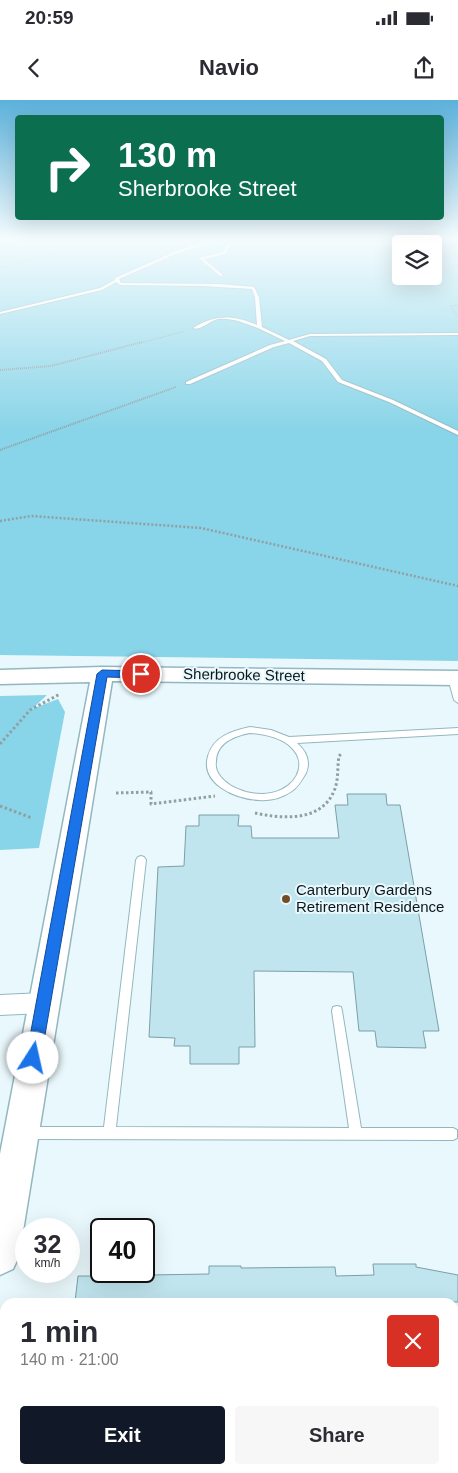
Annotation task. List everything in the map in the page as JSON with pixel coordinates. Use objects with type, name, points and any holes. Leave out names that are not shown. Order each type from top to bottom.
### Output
[{"type":"street","name":"Sherbrooke Street","points":[[0,677],[102,674],[455,678]]},
{"type":"street","points":[[0,1256],[102,674]]},
{"type":"street","points":[[0,1005],[43,1003]]},
{"type":"lane","points":[[0,313],[42,303]]},
{"type":"lane","points":[[258,303],[257,318],[260,328]]},
{"type":"lane","points":[[195,328],[213,319],[222,318],[242,321],[260,328],[288,340],[324,360],[340,381],[391,401],[458,433]]},
{"type":"lane","points":[[188,382],[288,340],[310,335],[458,334]]},
{"type":"lane","points":[[455,678],[458,700]]},
{"type":"lane","points":[[290,740],[299,749],[304,760],[303,771],[297,782],[272,796],[256,797],[240,794],[226,788],[216,779],[211,769],[211,758],[215,748],[224,739],[236,733],[250,730],[264,730],[290,740],[458,731]]},
{"type":"lane","points":[[108,1132],[141,860]]},
{"type":"lane","points":[[338,1011],[356,1134]]},
{"type":"lane","points":[[21,1133],[453,1134]]},
{"type":"path","points":[[458,305],[450,306],[458,317]]},
{"type":"path","points":[[0,370],[51,366],[195,328]]},
{"type":"path","points":[[0,450],[188,382]]},
{"type":"path","points":[[0,521],[31,516],[201,528],[458,586]]},
{"type":"path","points":[[0,744],[30,710],[60,695],[62,675]]},
{"type":"path","points":[[246,810],[264,815],[295,818],[325,807],[335,791],[338,756],[346,750]]},
{"type":"path","points":[[116,793],[151,792],[151,804],[215,796],[222,800]]},
{"type":"path","points":[[0,806],[32,818]]},
{"type":"shaded area","points":[[0,303],[458,303],[458,661],[0,655]]},
{"type":"shaded area","points":[[47,695],[32,709],[58,699],[65,712],[39,848],[0,850],[0,696]]},
{"type":"building","name":"Canterbury Gardens Retirement Residence","points":[[347,794],[386,794],[387,805],[400,805],[439,1031],[423,1031],[426,1048],[377,1047],[375,1031],[359,1031],[353,972],[254,971],[255,1047],[239,1047],[239,1064],[190,1064],[190,1046],[174,1046],[175,1038],[149,1037],[158,867],[184,866],[186,826],[199,826],[199,815],[239,815],[238,826],[251,826],[252,838],[339,838],[335,805],[348,805]]},
{"type":"building","points":[[373,1264],[416,1264],[416,1267],[458,1275],[458,1298],[75,1298],[80,1276],[90,1276],[90,1283],[155,1283],[155,1275],[209,1274],[209,1266],[241,1266],[241,1268],[335,1267],[336,1276],[374,1275]]},
{"type":"place","name":"Canterbury Gardens Retirement Residence","points":[[286,899]]},
{"type":"route","points":[[33,1058],[102,674],[141,674]]}]
